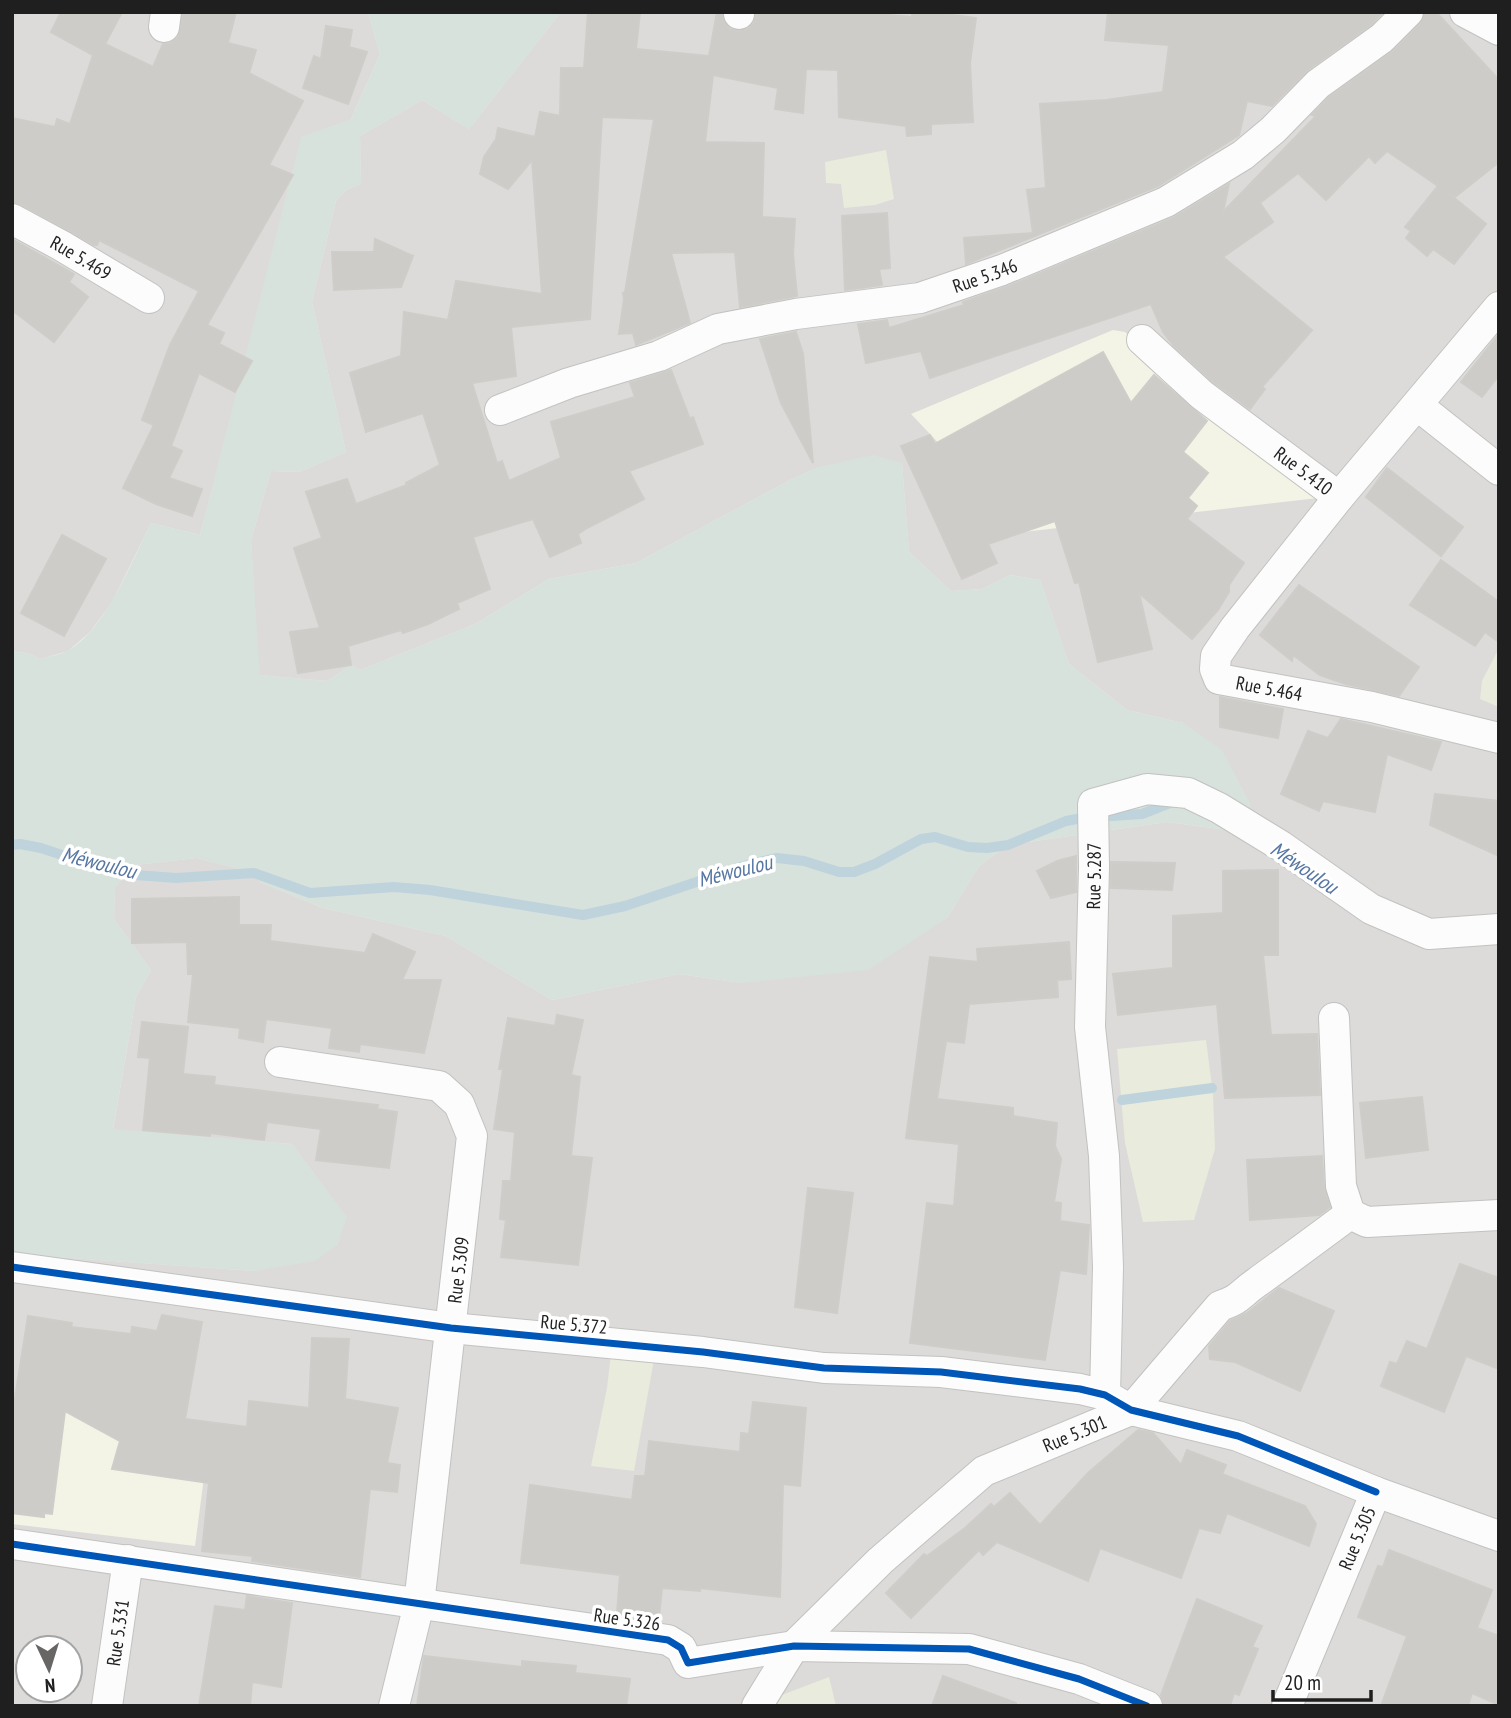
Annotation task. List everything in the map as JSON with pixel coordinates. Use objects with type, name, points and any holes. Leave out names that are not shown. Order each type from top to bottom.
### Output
[{"type":"street","name":"Rue 5.346","points":[[500,410],[569,383],[659,356],[718,329],[796,314],[920,298],[1002,270],[1166,202],[1243,155],[1273,130],[1318,84],[1382,38],[1408,12]]},
{"type":"street","points":[[1465,12],[1499,30]]},
{"type":"street","name":"Rue 5.469","points":[[12,219],[149,298]]},
{"type":"street","name":"Rue 5.410","points":[[1142,340],[1202,395],[1339,498],[1499,307]]},
{"type":"street","points":[[1417,405],[1499,470]]},
{"type":"street","name":"Rue 5.464","points":[[1339,498],[1235,628],[1216,656],[1215,669],[1219,679],[1372,707],[1499,738]]},
{"type":"street","name":"Rue 5.287","points":[[1105,1395],[1108,1267],[1104,1156],[1090,1027],[1093,804],[1147,789],[1188,793],[1219,808],[1281,846],[1371,909],[1429,934],[1499,929]]},
{"type":"street","points":[[1334,1018],[1341,1186],[1350,1214],[1367,1222],[1499,1214]]},
{"type":"street","name":"Rue 5.309","points":[[280,1062],[439,1086],[459,1104],[472,1136],[419,1604],[394,1706]]},
{"type":"street","name":"Rue 5.301","points":[[757,1706],[794,1646],[880,1561],[984,1471],[1131,1410],[1220,1306],[1238,1300],[1254,1284],[1350,1214]]},
{"type":"street","name":"Rue 5.372","points":[[12,1267],[451,1328],[703,1352],[824,1368],[941,1372],[1080,1389],[1105,1395],[1131,1410],[1238,1436],[1376,1492]]},
{"type":"street","name":"Rue 5.305","points":[[1287,1706],[1376,1492],[1499,1536]]},
{"type":"street","name":"Rue 5.326","points":[[12,1544],[668,1640],[681,1648],[688,1664],[794,1646],[969,1649],[1079,1679],[1147,1706]]},
{"type":"street","name":"Rue 5.331","points":[[107,1706],[128,1560]]},
{"type":"shaded area","points":[[12,12],[368,12],[380,54],[351,119],[227,433],[200,535],[151,523],[112,602],[90,632],[68,651],[40,659],[31,654],[12,651]]},
{"type":"shaded area","points":[[368,12],[561,12],[469,129],[422,100],[360,136],[361,184],[346,190],[336,201],[312,302],[346,452],[299,472],[271,471],[251,540],[260,675],[327,681],[351,665],[360,670],[475,624],[549,579],[636,563],[792,479],[819,467],[873,455],[902,463],[909,552],[951,591],[982,589],[1010,575],[1040,580],[1069,664],[1127,710],[1183,723],[1222,750],[1251,805],[1228,830],[1167,822],[1008,845],[979,866],[947,918],[868,970],[742,983],[679,974],[552,1000],[446,936],[323,908],[260,882],[253,873],[197,858],[135,865],[115,887],[114,919],[151,970],[136,997],[113,1129],[292,1144],[347,1217],[337,1245],[315,1261],[255,1271],[12,1254],[12,651],[31,654],[40,659],[64,652],[80,642],[116,594],[151,523],[200,535],[301,137],[351,119],[380,54]]},
{"type":"shaded area","points":[[561,12],[1499,12],[1499,1706],[12,1706],[12,1254],[255,1271],[337,1245],[346,1217],[292,1144],[113,1130],[136,997],[151,970],[114,919],[115,887],[135,865],[197,858],[254,873],[260,882],[323,908],[446,936],[552,1000],[679,974],[742,983],[947,918],[979,866],[1008,845],[1167,822],[1227,830],[1183,723],[1127,710],[1069,664],[1040,580],[1010,575],[982,589],[951,591],[909,552],[902,463],[819,467],[636,563],[549,579],[475,624],[360,670],[351,665],[327,681],[259,675],[251,540],[271,471],[299,472],[346,452],[312,302],[336,201],[346,190],[361,184],[360,136],[422,100],[469,129]]},
{"type":"shaded area","points":[[886,150],[894,199],[875,205],[844,208],[841,184],[826,183],[825,162]]},
{"type":"shaded area","points":[[1113,330],[1125,332],[1169,375],[1327,497],[1023,532],[911,414]]},
{"type":"shaded area","points":[[1499,648],[1499,707],[1480,699],[1482,681]]},
{"type":"shaded area","points":[[1206,1040],[1213,1094],[1215,1149],[1194,1220],[1143,1222],[1125,1143],[1117,1049]]},
{"type":"shaded area","points":[[612,1345],[655,1354],[634,1471],[591,1466],[607,1388]]},
{"type":"shaded area","points":[[12,1406],[211,1423],[195,1546],[12,1524]]},
{"type":"shaded area","points":[[829,1677],[836,1706],[758,1706],[758,1704]]},
{"type":"building","points":[[61,12],[122,12],[105,44],[153,67],[163,44],[171,43],[178,37],[183,12],[236,12],[228,43],[256,50],[249,73],[303,101],[269,165],[293,175],[207,325],[224,333],[219,344],[252,361],[235,392],[199,373],[171,446],[182,451],[169,478],[202,489],[192,516],[156,504],[123,488],[154,425],[142,420],[170,345],[199,291],[99,240],[97,245],[94,245],[12,202],[12,118],[55,127],[57,119],[70,124],[93,55],[51,32]]},
{"type":"building","points":[[588,12],[640,12],[636,49],[709,56],[717,12],[722,12],[724,22],[730,29],[738,31],[747,29],[754,23],[757,12],[856,12],[912,17],[912,12],[931,12],[976,18],[970,63],[973,122],[931,124],[931,134],[907,136],[906,126],[839,117],[838,70],[806,69],[803,113],[775,109],[778,88],[713,75],[705,142],[764,143],[762,217],[795,219],[793,254],[797,296],[740,307],[735,252],[671,253],[690,323],[636,345],[633,333],[619,334],[623,293],[654,119],[602,117],[590,319],[511,327],[516,376],[472,383],[497,463],[502,461],[509,481],[561,458],[551,422],[635,397],[630,383],[671,370],[703,444],[629,471],[644,499],[587,528],[578,534],[581,543],[550,557],[533,519],[473,537],[490,589],[457,603],[459,609],[428,624],[348,646],[351,665],[298,673],[290,632],[320,628],[294,548],[322,538],[306,492],[347,479],[356,504],[407,485],[406,483],[440,465],[423,413],[366,432],[350,373],[401,356],[404,312],[448,320],[456,281],[542,294],[532,160],[508,189],[480,174],[484,157],[496,139],[498,128],[535,137],[540,112],[560,116],[561,68],[584,68]]},
{"type":"building","points":[[1108,12],[1383,12],[1371,25],[1308,70],[1272,106],[1247,101],[1239,135],[1158,186],[966,264],[964,238],[1033,233],[1027,190],[1046,188],[1040,104],[1106,100],[1163,92],[1169,45],[1105,40]]},
{"type":"building","points":[[1425,12],[1436,12],[1499,80],[1499,162],[1455,197],[1447,192],[1486,224],[1454,264],[1433,249],[1427,256],[1406,238],[1411,231],[1405,227],[1438,186],[1387,151],[1375,163],[1369,156],[1326,200],[1298,173],[1260,203],[1273,222],[1223,257],[1312,330],[1262,387],[1265,389],[1250,409],[1213,382],[1174,346],[1163,332],[1151,304],[930,378],[921,351],[866,363],[858,324],[887,320],[889,328],[964,305],[963,302],[1009,286],[1173,218],[1229,184],[1223,212],[1316,116],[1312,115],[1329,97],[1394,50],[1420,24]]},
{"type":"building","points":[[326,26],[352,30],[349,47],[367,52],[348,104],[303,88],[314,56],[321,59]]},
{"type":"building","points":[[887,213],[890,268],[879,269],[882,285],[845,290],[842,216]]},
{"type":"building","points":[[12,239],[74,274],[69,282],[88,297],[54,342],[12,310]]},
{"type":"building","points":[[375,239],[413,256],[401,287],[334,290],[332,252],[374,252]]},
{"type":"building","points":[[796,332],[803,354],[813,463],[781,403],[760,339]]},
{"type":"building","points":[[1499,334],[1499,375],[1482,397],[1461,382]]},
{"type":"building","points":[[1103,352],[1131,403],[1154,375],[1207,421],[1183,452],[1208,473],[1188,498],[1197,506],[1187,519],[1244,563],[1229,585],[1229,592],[1218,610],[1192,639],[1139,593],[1152,649],[1098,662],[1079,582],[1075,583],[1055,521],[988,544],[997,563],[962,579],[901,446],[930,435],[935,444]]},
{"type":"building","points":[[1387,468],[1463,527],[1441,556],[1366,497]]},
{"type":"building","points":[[62,535],[106,559],[64,636],[21,613]]},
{"type":"building","points":[[1441,560],[1499,602],[1499,642],[1485,632],[1475,646],[1410,605]]},
{"type":"building","points":[[1299,585],[1419,667],[1399,696],[1320,675],[1293,655],[1292,661],[1260,635]]},
{"type":"building","points":[[1220,697],[1283,709],[1278,738],[1220,727]]},
{"type":"building","points":[[1341,719],[1441,742],[1431,770],[1387,754],[1375,812],[1323,801],[1319,811],[1281,794],[1308,731],[1328,738]]},
{"type":"building","points":[[1435,794],[1499,801],[1499,856],[1430,825]]},
{"type":"building","points":[[1076,856],[1076,892],[1051,898],[1037,871],[1057,861]]},
{"type":"building","points":[[1111,862],[1175,863],[1172,890],[1111,888]]},
{"type":"building","points":[[1278,870],[1278,955],[1263,955],[1271,1035],[1317,1034],[1320,1095],[1225,1098],[1217,1004],[1118,1015],[1113,974],[1173,968],[1173,916],[1223,913],[1223,871]]},
{"type":"building","points":[[239,897],[239,925],[271,925],[270,941],[365,953],[373,934],[415,952],[402,980],[441,980],[424,1053],[360,1044],[359,1052],[329,1048],[332,1028],[266,1019],[263,1042],[239,1038],[240,1028],[188,1022],[193,974],[188,974],[187,942],[132,943],[132,899]]},
{"type":"building","points":[[1069,942],[1071,979],[1057,980],[1058,997],[969,1004],[964,1043],[946,1041],[937,1099],[1013,1108],[1013,1116],[1057,1123],[1055,1146],[1061,1159],[1054,1202],[1061,1203],[1060,1221],[1089,1225],[1086,1274],[1060,1270],[1045,1360],[910,1343],[927,1203],[954,1206],[959,1144],[906,1138],[930,957],[978,962],[977,949]]},
{"type":"building","points":[[557,1015],[583,1020],[571,1075],[580,1077],[571,1156],[592,1158],[578,1265],[501,1257],[506,1220],[500,1219],[503,1181],[511,1181],[515,1132],[494,1129],[503,1069],[499,1069],[508,1018],[555,1026]]},
{"type":"building","points":[[142,1022],[188,1027],[183,1074],[215,1077],[214,1085],[378,1105],[377,1109],[397,1112],[389,1168],[316,1160],[321,1129],[267,1122],[264,1140],[210,1133],[210,1136],[143,1130],[150,1058],[138,1057]]},
{"type":"building","points":[[1422,1097],[1428,1150],[1366,1158],[1360,1103]]},
{"type":"building","points":[[1322,1156],[1324,1187],[1330,1207],[1319,1215],[1250,1220],[1247,1160]]},
{"type":"building","points":[[808,1188],[853,1193],[837,1313],[795,1307]]},
{"type":"building","points":[[1460,1264],[1499,1278],[1499,1369],[1466,1356],[1444,1412],[1381,1386],[1390,1362],[1397,1364],[1407,1341],[1427,1349]]},
{"type":"building","points":[[1279,1288],[1334,1311],[1300,1391],[1235,1362],[1210,1359],[1209,1346],[1230,1321],[1247,1313]]},
{"type":"building","points":[[162,1315],[202,1322],[185,1419],[247,1427],[249,1401],[309,1408],[312,1338],[349,1339],[345,1399],[398,1408],[387,1463],[400,1465],[397,1492],[370,1489],[360,1577],[252,1561],[253,1556],[202,1551],[209,1483],[112,1469],[120,1441],[65,1411],[52,1514],[44,1513],[44,1517],[12,1513],[12,1398],[15,1398],[28,1316],[72,1323],[71,1327],[131,1334],[132,1327],[157,1331]]},
{"type":"building","points":[[753,1402],[806,1408],[800,1486],[783,1484],[780,1597],[700,1588],[700,1591],[662,1588],[659,1617],[617,1613],[620,1575],[521,1563],[530,1485],[632,1500],[635,1476],[645,1476],[649,1441],[740,1452],[741,1433],[749,1434]]},
{"type":"building","points":[[1138,1430],[1153,1433],[1181,1465],[1187,1450],[1226,1465],[1222,1474],[1305,1506],[1316,1524],[1309,1546],[1227,1513],[1220,1533],[1199,1528],[1181,1578],[1100,1548],[1088,1581],[997,1542],[983,1555],[979,1550],[911,1618],[886,1593],[924,1554],[927,1556],[965,1528],[991,1504],[994,1507],[1010,1493],[1040,1525],[1088,1473]]},
{"type":"building","points":[[1389,1550],[1492,1590],[1477,1628],[1499,1636],[1499,1705],[1472,1693],[1468,1706],[1381,1706],[1407,1636],[1358,1617],[1378,1566],[1383,1567]]},
{"type":"building","points":[[247,1596],[292,1603],[281,1687],[252,1682],[250,1706],[199,1706],[215,1606],[245,1610]]},
{"type":"building","points":[[1197,1599],[1262,1626],[1252,1647],[1258,1649],[1239,1695],[1234,1693],[1230,1706],[1164,1706],[1161,1695]]},
{"type":"building","points":[[424,1656],[522,1667],[522,1661],[576,1666],[575,1673],[630,1679],[626,1706],[417,1706]]},
{"type":"building","points":[[943,1676],[1016,1703],[1016,1706],[932,1706]]},
{"type":"waterway","name":"Méwoulou","points":[[12,845],[41,848],[92,865],[136,875],[176,878],[254,873],[310,893],[394,887],[430,890],[583,915],[625,906],[750,864],[777,858],[804,861],[839,872],[854,872],[875,864],[921,839],[935,837],[968,847],[1008,845],[1066,821],[1142,814],[1175,801]]},
{"type":"waterway","points":[[1122,1100],[1212,1088]]},
{"type":"cycle path","points":[[12,1267],[451,1328],[703,1352],[824,1368],[941,1372],[1080,1389],[1105,1395],[1131,1410],[1238,1436],[1376,1492]]},
{"type":"cycle path","points":[[12,1544],[668,1640],[681,1648],[688,1663],[794,1646],[969,1649],[1079,1679],[1147,1706]]}]
